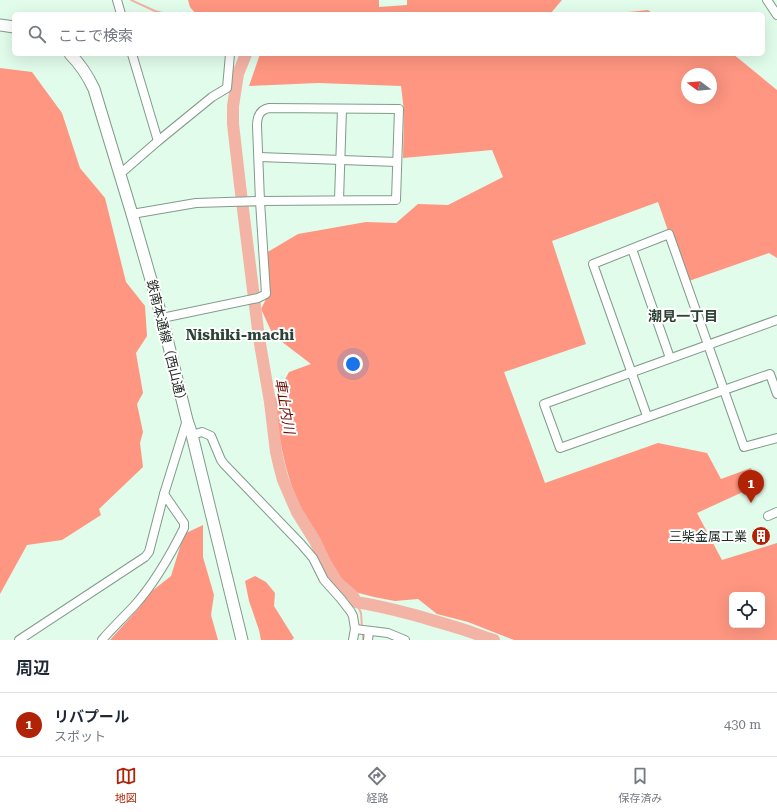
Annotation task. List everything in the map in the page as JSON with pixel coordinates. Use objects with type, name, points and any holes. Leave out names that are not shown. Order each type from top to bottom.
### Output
[{"type":"street","points":[[117,0],[120,12]]},
{"type":"street","points":[[767,0],[777,15]]},
{"type":"street","points":[[0,25],[12,27]]},
{"type":"street","name":"鉄南本通線（西山通）","points":[[72,56],[86,73],[94,89],[132,214],[162,318],[242,640]]},
{"type":"street","points":[[133,56],[158,141]]},
{"type":"street","points":[[120,174],[212,97],[227,88],[230,56]]},
{"type":"street","points":[[132,214],[196,203],[260,201],[396,200],[399,109],[269,108],[261,111],[258,118],[258,157],[260,201],[266,294],[254,299],[162,318]]},
{"type":"street","points":[[339,200],[342,109]]},
{"type":"street","points":[[258,157],[397,162]]},
{"type":"street","points":[[648,416],[593,264],[669,234],[744,447],[777,438]]},
{"type":"street","points":[[632,249],[670,358]]},
{"type":"street","points":[[777,320],[544,404],[560,448],[770,374],[777,394]]},
{"type":"street","points":[[24,639],[145,557],[149,552],[164,494],[187,420]]},
{"type":"street","points":[[192,435],[202,432],[211,436],[224,464],[305,548],[313,558],[324,580],[348,607],[368,640]]},
{"type":"street","points":[[102,640],[134,605],[159,574],[184,528],[184,523],[164,494]]},
{"type":"street","points":[[768,516],[777,512]]},
{"type":"street","points":[[353,640],[362,630]]},
{"type":"street","points":[[362,630],[388,633],[405,640]]},
{"type":"shaded area","points":[[188,0],[379,0],[379,7],[407,5],[407,0],[562,0],[552,12],[194,12],[190,7]]},
{"type":"shaded area","points":[[648,10],[650,12],[628,12]]},
{"type":"shaded area","points":[[259,56],[735,56],[777,90],[777,258],[769,253],[686,282],[658,202],[552,241],[586,344],[504,372],[545,483],[658,443],[707,453],[721,479],[751,468],[758,485],[697,513],[722,560],[777,543],[777,640],[514,640],[468,622],[437,614],[418,599],[395,601],[355,592],[340,581],[331,568],[319,540],[295,498],[282,450],[273,402],[289,372],[311,364],[273,335],[261,309],[269,293],[266,253],[298,234],[366,222],[396,223],[418,204],[448,205],[503,177],[492,150],[403,158],[404,111],[401,86],[318,83],[249,86]]},
{"type":"shaded area","points":[[0,68],[32,72],[62,113],[80,168],[105,198],[126,282],[145,306],[147,336],[136,353],[143,393],[137,404],[143,432],[140,443],[143,467],[99,509],[101,515],[62,540],[27,545],[0,594]]},
{"type":"shaded area","points":[[203,525],[203,557],[214,595],[211,615],[218,640],[110,640],[152,591],[171,576],[184,534]]},
{"type":"shaded area","points":[[255,576],[266,582],[275,593],[274,606],[294,638],[292,640],[261,640],[249,601],[245,581]]},
{"type":"waterway","points":[[131,0],[159,12]]},
{"type":"waterway","name":"車止内川","points":[[245,56],[238,74],[233,106],[233,124],[259,338],[270,402],[276,452],[283,480],[297,512],[315,541],[326,564],[337,582],[353,596],[356,602],[411,614],[494,640]]},
{"type":"waterway","points":[[356,602],[361,613],[362,627]]},
{"type":"waterway","points":[[363,631],[363,640]]},
{"type":"place","name":"リバプール","points":[[751,503]]},
{"type":"place","name":"三柴金属工業","points":[[761,536]]},
{"type":"district","name":"潮見一丁目","points":[[683,316]]},
{"type":"district","name":"Nishiki-machi","points":[[240,335]]}]
